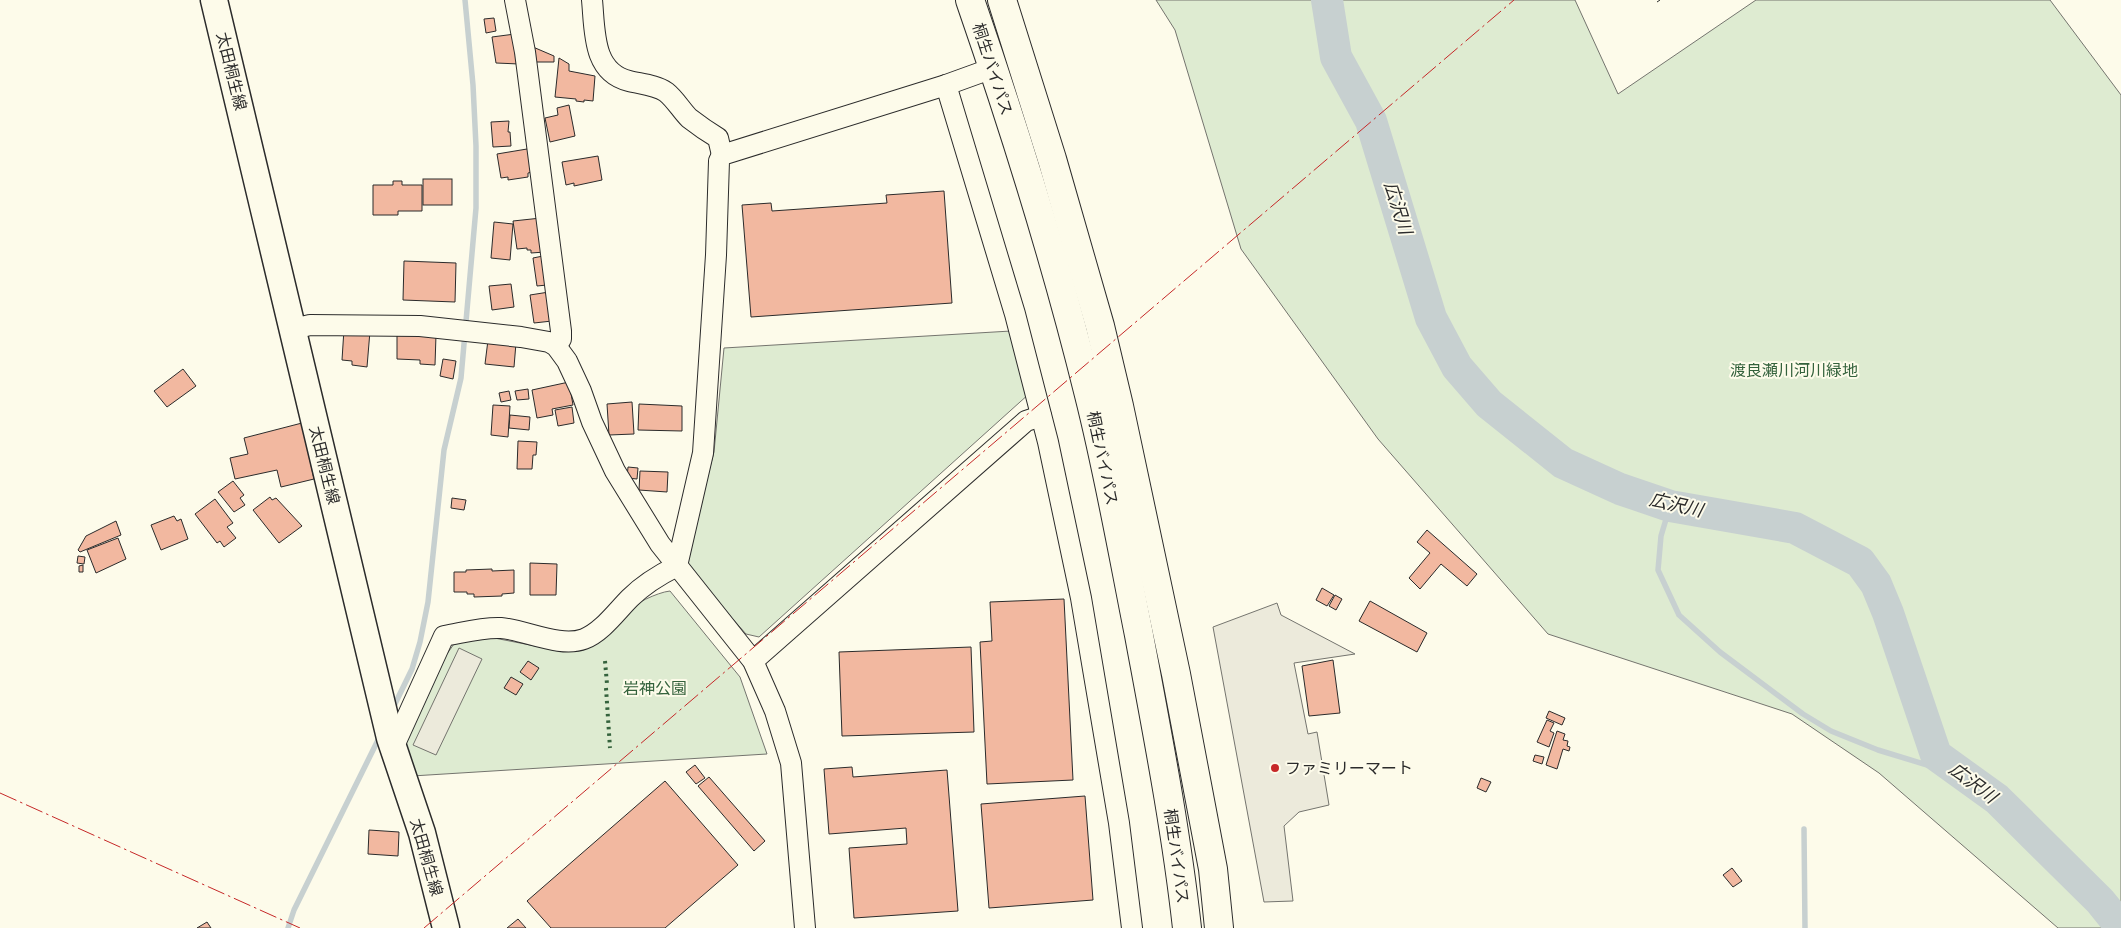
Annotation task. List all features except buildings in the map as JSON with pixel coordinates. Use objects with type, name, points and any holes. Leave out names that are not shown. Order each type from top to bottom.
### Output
[{"type":"highway","name":"桐生バイパス","points":[[970,0],[1060,284],[1090,396],[1110,484],[1174,828],[1187,928]]},
{"type":"highway","name":"桐生バイパス","points":[[1002,0],[1052,159],[1100,326],[1120,406],[1176,674],[1213,869],[1220,928]]},
{"type":"main road","name":"太田桐生線","points":[[214,0],[392,743],[422,833],[446,928]]},
{"type":"street","points":[[515,0],[525,52],[561,331],[561,338],[556,346]]},
{"type":"street","points":[[392,743],[444,636],[502,628],[561,640],[583,639],[606,622],[642,587],[677,566],[703,453],[716,255],[718,170],[722,155],[718,138],[689,118],[666,92],[651,86],[622,79],[610,71],[602,61],[596,47],[592,0]]},
{"type":"street","points":[[722,155],[946,85],[993,68]]},
{"type":"street","points":[[946,85],[1015,314],[1081,598],[1119,824],[1132,928]]},
{"type":"street","points":[[293,329],[310,325],[420,326],[541,340],[556,346],[567,361],[615,471],[660,544],[754,661],[775,711],[791,763],[805,928]]},
{"type":"street","points":[[754,661],[1026,420],[1040,416]]},
{"type":"green space","name":"渡良瀬川河川緑地","points":[[1156,0],[1575,0],[1618,94],[1756,0],[2050,0],[2121,95],[2121,928],[2058,928],[1879,773],[1792,714],[1548,634],[1378,439],[1241,249],[1175,30]]},
{"type":"green space","points":[[1011,331],[1030,393],[759,637],[746,634],[688,568],[686,557],[714,452],[724,348]]},
{"type":"green space","name":"岩神公園","points":[[670,591],[740,677],[767,754],[412,776],[405,744],[444,658],[454,644],[463,640],[489,637],[561,651],[645,599]]},
{"type":"shaded area","name":"ファミリーマート","points":[[1277,603],[1281,615],[1355,654],[1294,663],[1308,734],[1317,732],[1329,805],[1299,812],[1284,826],[1293,901],[1264,902],[1213,627]]},
{"type":"shaded area","points":[[459,648],[482,659],[436,755],[413,745]]},
{"type":"waterway","points":[[392,710],[412,669],[420,642],[428,602],[444,450],[461,378],[476,208],[476,146],[473,85],[465,0]]},
{"type":"waterway","name":"広沢川","points":[[1327,0],[1336,57],[1371,121],[1431,318],[1457,367],[1489,404],[1563,463],[1620,489],[1670,506],[1795,528],[1860,562],[1876,584],[1888,613],[1936,755],[1997,799],[2100,901],[2121,927]]},
{"type":"waterway","points":[[1670,506],[1661,536],[1658,570],[1679,615],[1720,652],[1803,714],[1831,731],[1878,750],[1963,776]]},
{"type":"waterway","points":[[288,928],[294,910],[380,736]]},
{"type":"waterway","points":[[1804,829],[1805,928]]},
{"type":"hedge","points":[[605,661],[607,684]]},
{"type":"hedge","points":[[606,688],[610,748]]},
{"type":"power","points":[[424,928],[1514,0]]},
{"type":"power","points":[[0,793],[300,928]]},
{"type":"place","name":"ファミリーマート","points":[[1275,768]]}]
